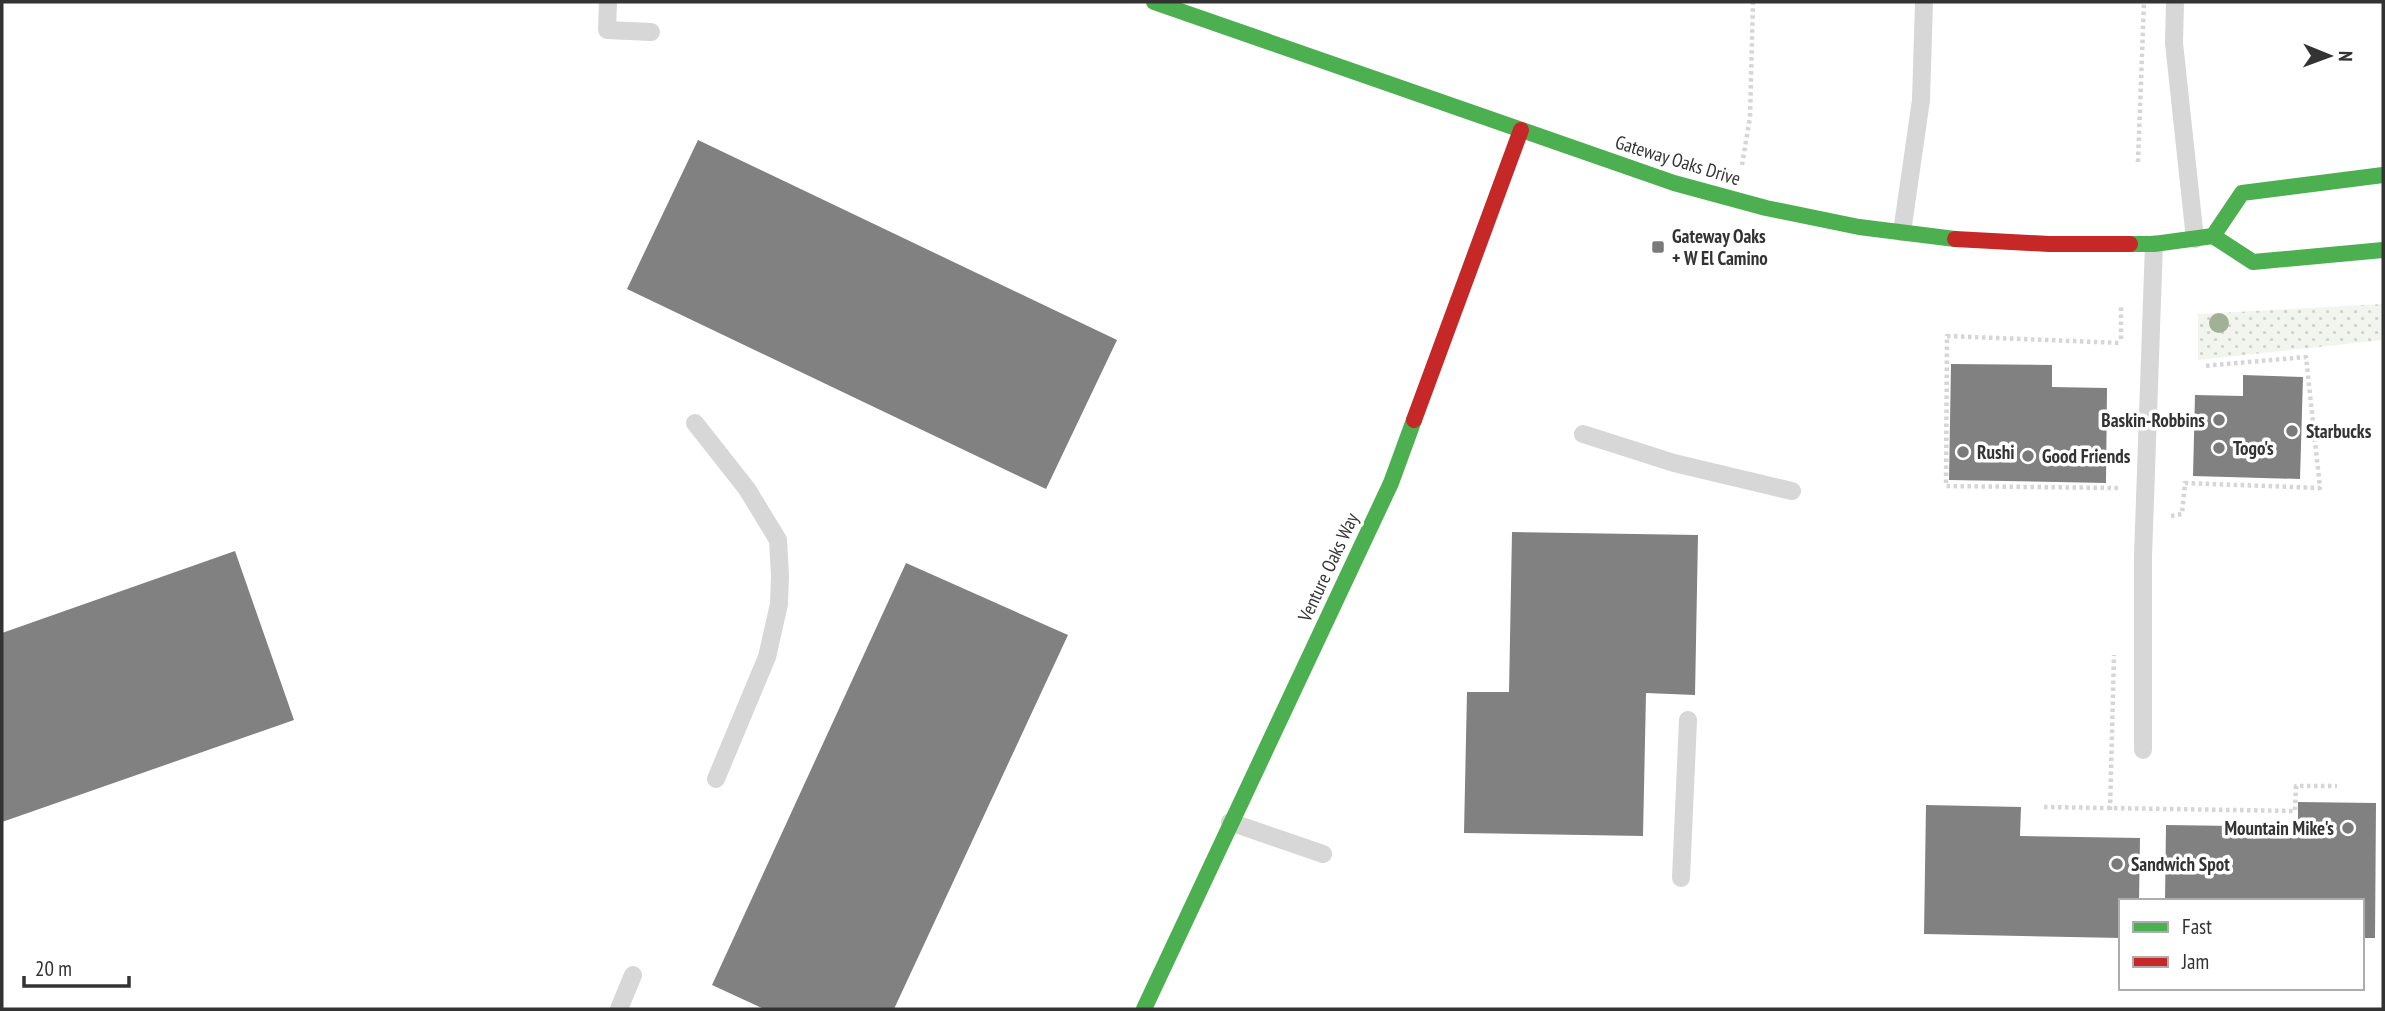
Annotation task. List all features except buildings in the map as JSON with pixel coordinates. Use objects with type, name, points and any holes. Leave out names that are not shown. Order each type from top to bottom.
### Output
[{"type":"street","name":"Gateway Oaks Drive","points":[[1154,2],[1674,183],[1735,200],[1859,227],[1954,239],[2049,244],[2154,243],[2204,237]]},
{"type":"street","name":"Venture Oaks Way","points":[[1144,1009],[1391,484],[1521,130]]},
{"type":"street","points":[[2383,175],[2242,192],[2204,237],[2253,262],[2383,250]]},
{"type":"lane","points":[[608,2],[607,30],[651,32]]},
{"type":"lane","points":[[1902,232],[1921,100],[1924,2]]},
{"type":"lane","points":[[2175,2],[2174,43],[2204,237]]},
{"type":"lane","points":[[2143,750],[2144,520],[2154,243]]},
{"type":"lane","points":[[695,424],[747,489],[778,540],[779,604],[767,657],[716,779]]},
{"type":"lane","points":[[1583,434],[1675,463],[1792,491]]},
{"type":"lane","points":[[1681,878],[1688,720]]},
{"type":"lane","points":[[1230,822],[1323,854]]},
{"type":"lane","points":[[619,1009],[633,975]]},
{"type":"path","points":[[1735,200],[1750,117],[1753,2]]},
{"type":"path","points":[[2138,162],[2144,2]]},
{"type":"path","points":[[2118,488],[1946,486],[1947,336],[2121,343]]},
{"type":"path","points":[[2144,520],[2182,514],[2185,483],[2320,488],[2306,357],[2203,366]]},
{"type":"path","points":[[2044,807],[2295,811],[2296,786],[2337,786]]},
{"type":"shaded area","points":[[2383,304],[2383,340],[2198,360],[2198,314]]},
{"type":"traffic: fast","points":[[1154,2],[1674,183],[1766,208],[1859,227],[1955,239]]},
{"type":"traffic: fast","points":[[2213,236],[2242,193],[2383,175]]},
{"type":"traffic: fast","points":[[2130,244],[2154,244],[2213,236],[2253,262],[2383,250]]},
{"type":"traffic: fast","points":[[1144,1009],[1391,483],[1414,420]]},
{"type":"traffic: jam","points":[[1414,420],[1521,130]]},
{"type":"traffic: jam","points":[[1955,239],[2049,244],[2130,244]]},
{"type":"place","name":"Gateway Oaks + W El Camino","points":[[1658,247]]},
{"type":"place","name":"Baskin-Robbins","points":[[2219,420]]},
{"type":"place","name":"Starbucks","points":[[2292,431]]},
{"type":"place","name":"Togo's","points":[[2219,448]]},
{"type":"place","name":"Rushi","points":[[1963,452]]},
{"type":"place","name":"Good Friends","points":[[2028,456]]},
{"type":"place","name":"Mountain Mike's","points":[[2348,828]]},
{"type":"place","name":"Sandwich Spot","points":[[2117,864]]}]
